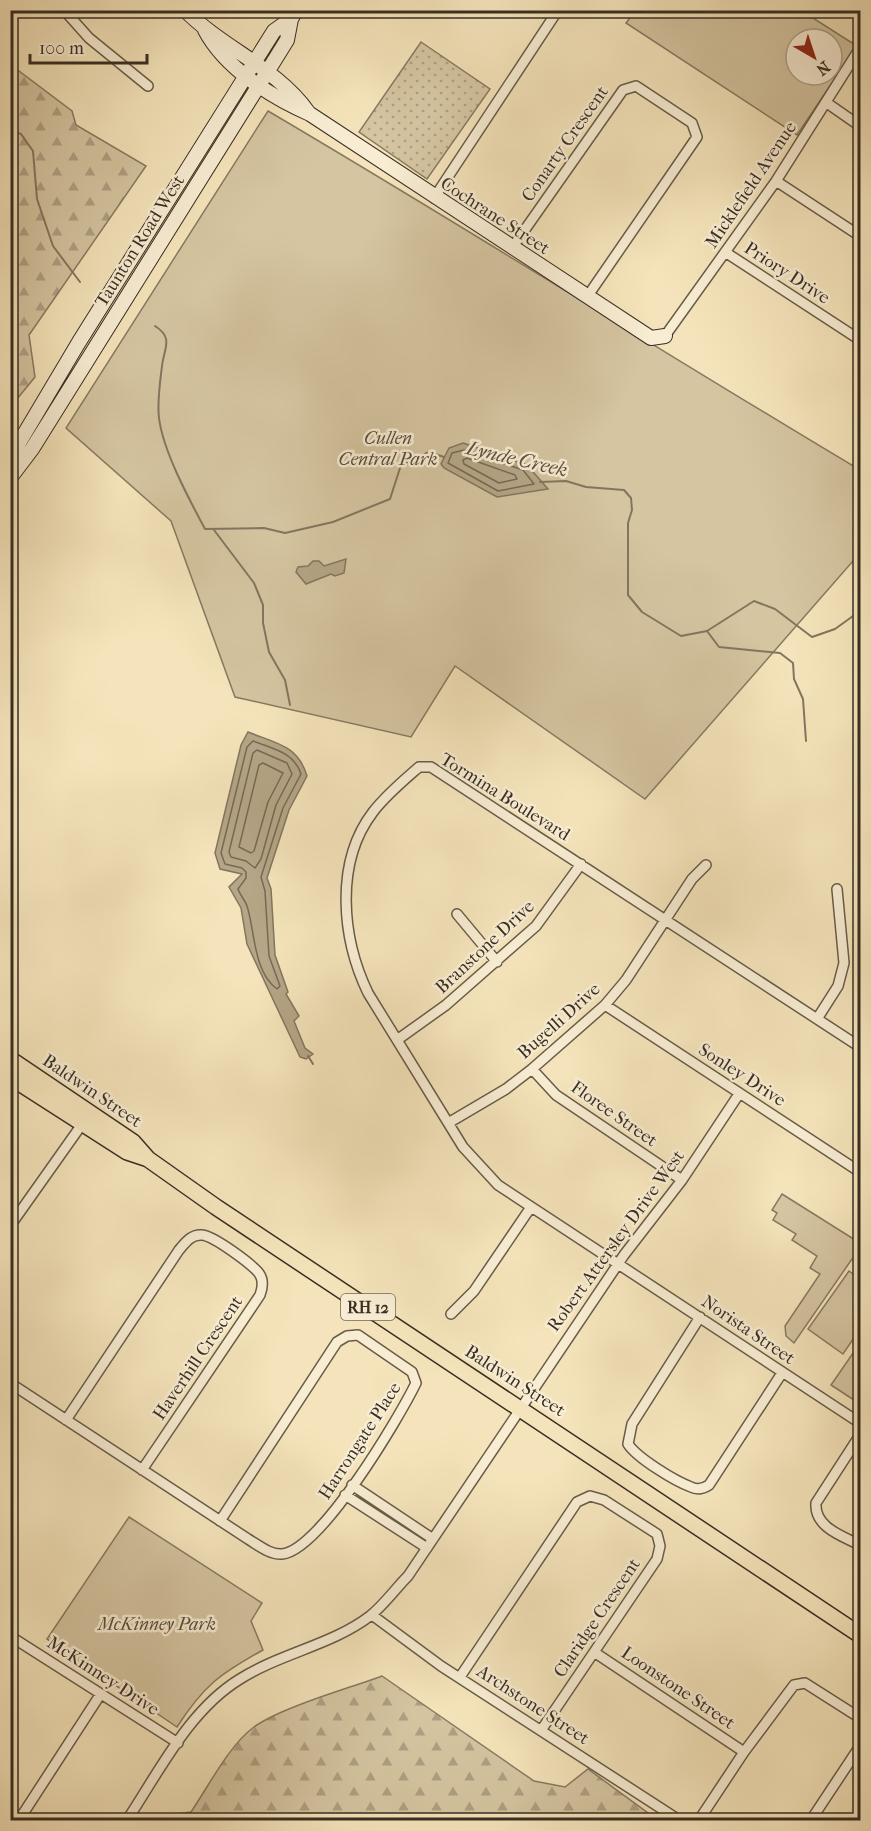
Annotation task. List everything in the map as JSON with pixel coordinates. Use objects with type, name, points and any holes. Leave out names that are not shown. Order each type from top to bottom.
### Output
[{"type":"main road","name":"Cochrane Street","points":[[186,10],[205,30],[254,62],[263,78],[285,102],[310,114],[434,198],[651,338],[665,336]]},
{"type":"main road","name":"Taunton Road West","points":[[10,458],[15,442],[254,62],[274,31],[293,15]]},
{"type":"main road","name":"Taunton Road West","points":[[10,478],[32,449],[263,78],[286,40],[293,15]]},
{"type":"main road","name":"Cochrane Street","points":[[205,30],[214,47],[246,75],[263,78]]},
{"type":"main road","name":"Baldwin Street","points":[[10,1059],[86,1119]]},
{"type":"main road","name":"Baldwin Street","points":[[10,1077],[86,1119],[134,1142],[148,1159],[861,1635]]},
{"type":"street","points":[[64,10],[81,31],[147,86]]},
{"type":"street","points":[[434,198],[558,10]]},
{"type":"street","name":"Micklefield Avenue","points":[[665,336],[776,181],[861,48]]},
{"type":"street","name":"Conarty Crescent","points":[[512,248],[623,90],[636,86],[692,123],[697,137],[587,297]]},
{"type":"street","points":[[827,103],[861,126]]},
{"type":"street","points":[[776,181],[861,236]]},
{"type":"street","name":"Priory Drive","points":[[725,252],[861,340]]},
{"type":"street","points":[[10,429],[15,442]]},
{"type":"street","name":"Tormina Boulevard","points":[[619,1264],[498,1185],[478,1166],[463,1147],[358,972],[347,927],[352,857],[366,824],[384,798],[419,767],[431,767],[861,1047]]},
{"type":"street","name":"Branstone Drive","points":[[397,1040],[422,1024],[497,962],[536,926],[581,864]]},
{"type":"street","name":"Bugelli Drive","points":[[450,1122],[506,1089],[605,1005],[626,980],[692,879],[706,865]]},
{"type":"street","points":[[817,1019],[838,987],[844,963],[837,889]]},
{"type":"street","points":[[457,914],[497,962]]},
{"type":"street","name":"Sonley Drive","points":[[605,1005],[861,1173]]},
{"type":"street","name":"Floree Street","points":[[532,1069],[556,1095],[682,1180]]},
{"type":"street","name":"Robert Attersley Drive West","points":[[127,1821],[178,1743],[214,1699],[238,1679],[349,1630],[372,1615],[408,1576],[519,1408],[650,1218],[682,1180],[739,1094]]},
{"type":"street","points":[[10,1226],[86,1119]]},
{"type":"street","points":[[451,1314],[474,1291],[531,1207]]},
{"type":"street","name":"Haverhill Crescent","points":[[66,1420],[179,1250],[189,1238],[202,1235],[215,1239],[259,1273],[263,1285],[260,1295],[142,1470]]},
{"type":"street","name":"Norista Street","points":[[619,1264],[861,1423]]},
{"type":"street","points":[[699,1317],[632,1424],[628,1444],[644,1459],[691,1488],[702,1489],[709,1485],[782,1373]]},
{"type":"street","name":"Harrongate Place","points":[[10,1383],[220,1521],[270,1552],[282,1554],[293,1550],[322,1528],[400,1414],[416,1383],[412,1372],[358,1335],[347,1336],[337,1342],[220,1521]]},
{"type":"street","points":[[861,1435],[816,1503],[815,1514],[821,1523],[861,1545]]},
{"type":"street","points":[[352,1485],[433,1539]]},
{"type":"street","points":[[345,1495],[427,1548]]},
{"type":"street","name":"Claridge Crescent","points":[[460,1677],[577,1502],[590,1497],[604,1500],[657,1534],[660,1546],[657,1559],[542,1729]]},
{"type":"street","name":"Archstone Street","points":[[372,1615],[460,1677],[679,1821]]},
{"type":"street","name":"McKinney Drive","points":[[10,1636],[178,1743]]},
{"type":"street","name":"Loonstone Street","points":[[594,1652],[744,1752]]},
{"type":"street","points":[[699,1821],[744,1752],[794,1685],[805,1683],[861,1718]]},
{"type":"street","points":[[19,1821],[100,1695]]},
{"type":"street","points":[[811,1821],[861,1746]]},
{"type":"green space","points":[[635,11],[802,11],[827,27],[784,27],[784,87],[829,87],[797,135],[626,23]]},
{"type":"green space","points":[[844,38],[857,46],[844,65]]},
{"type":"green space","points":[[421,42],[490,89],[427,179],[359,132]]},
{"type":"green space","points":[[11,65],[72,111],[76,125],[146,166],[29,335],[35,377],[13,404]]},
{"type":"green space","name":"Cullen Central Park","points":[[268,111],[860,470],[860,553],[645,799],[455,666],[411,737],[235,697],[171,521],[66,428]]},
{"type":"green space","points":[[782,1194],[860,1243],[860,1258],[852,1259],[794,1343],[786,1336],[785,1326],[820,1274],[810,1268],[817,1256],[792,1240],[796,1234],[773,1220],[777,1213],[772,1210]]},
{"type":"green space","points":[[849,1271],[860,1279],[860,1329],[843,1354],[808,1329]]},
{"type":"green space","points":[[860,1343],[860,1404],[831,1385]]},
{"type":"green space","name":"McKinney Park","points":[[129,1517],[262,1603],[251,1621],[263,1650],[235,1666],[214,1682],[196,1701],[177,1727],[47,1639]]},
{"type":"green space","points":[[382,1676],[534,1781],[565,1787],[588,1769],[648,1813],[643,1820],[165,1820],[169,1815],[191,1812],[236,1744],[254,1727],[281,1712]]},
{"type":"water","points":[[463,443],[527,465],[548,489],[497,497],[444,468],[441,464],[449,448]]},
{"type":"water","points":[[346,559],[344,573],[335,576],[331,574],[306,584],[296,572],[298,567],[308,566],[313,561],[319,561],[324,566]]},
{"type":"water","points":[[248,732],[291,751],[298,758],[307,776],[289,810],[267,878],[271,889],[275,955],[288,992],[286,994],[299,1016],[294,1021],[305,1048],[313,1054],[306,1059],[300,1057],[247,944],[241,908],[229,887],[242,874],[220,869],[215,853],[241,745]]},
{"type":"waterway","name":"Lynde Creek","points":[[10,130],[21,134],[33,151],[37,199],[53,246],[80,282]]},
{"type":"waterway","name":"Lynde Creek","points":[[155,326],[161,330],[166,339],[159,399],[161,431],[178,475],[205,529],[264,528],[285,533],[333,522],[390,499],[401,465],[429,452],[444,457]]},
{"type":"waterway","name":"Lynde Creek","points":[[540,482],[566,481],[586,487],[624,490],[631,498],[632,510],[628,523],[628,595],[642,612],[681,636],[707,631],[754,601],[775,609],[812,637],[835,629],[860,611]]},
{"type":"waterway","points":[[214,530],[254,583],[263,605],[263,623],[269,652],[285,680],[290,705]]},
{"type":"waterway","points":[[707,631],[719,647],[780,653],[793,663],[794,679],[803,699],[806,741]]},
{"type":"waterway","points":[[308,1056],[313,1064]]}]
